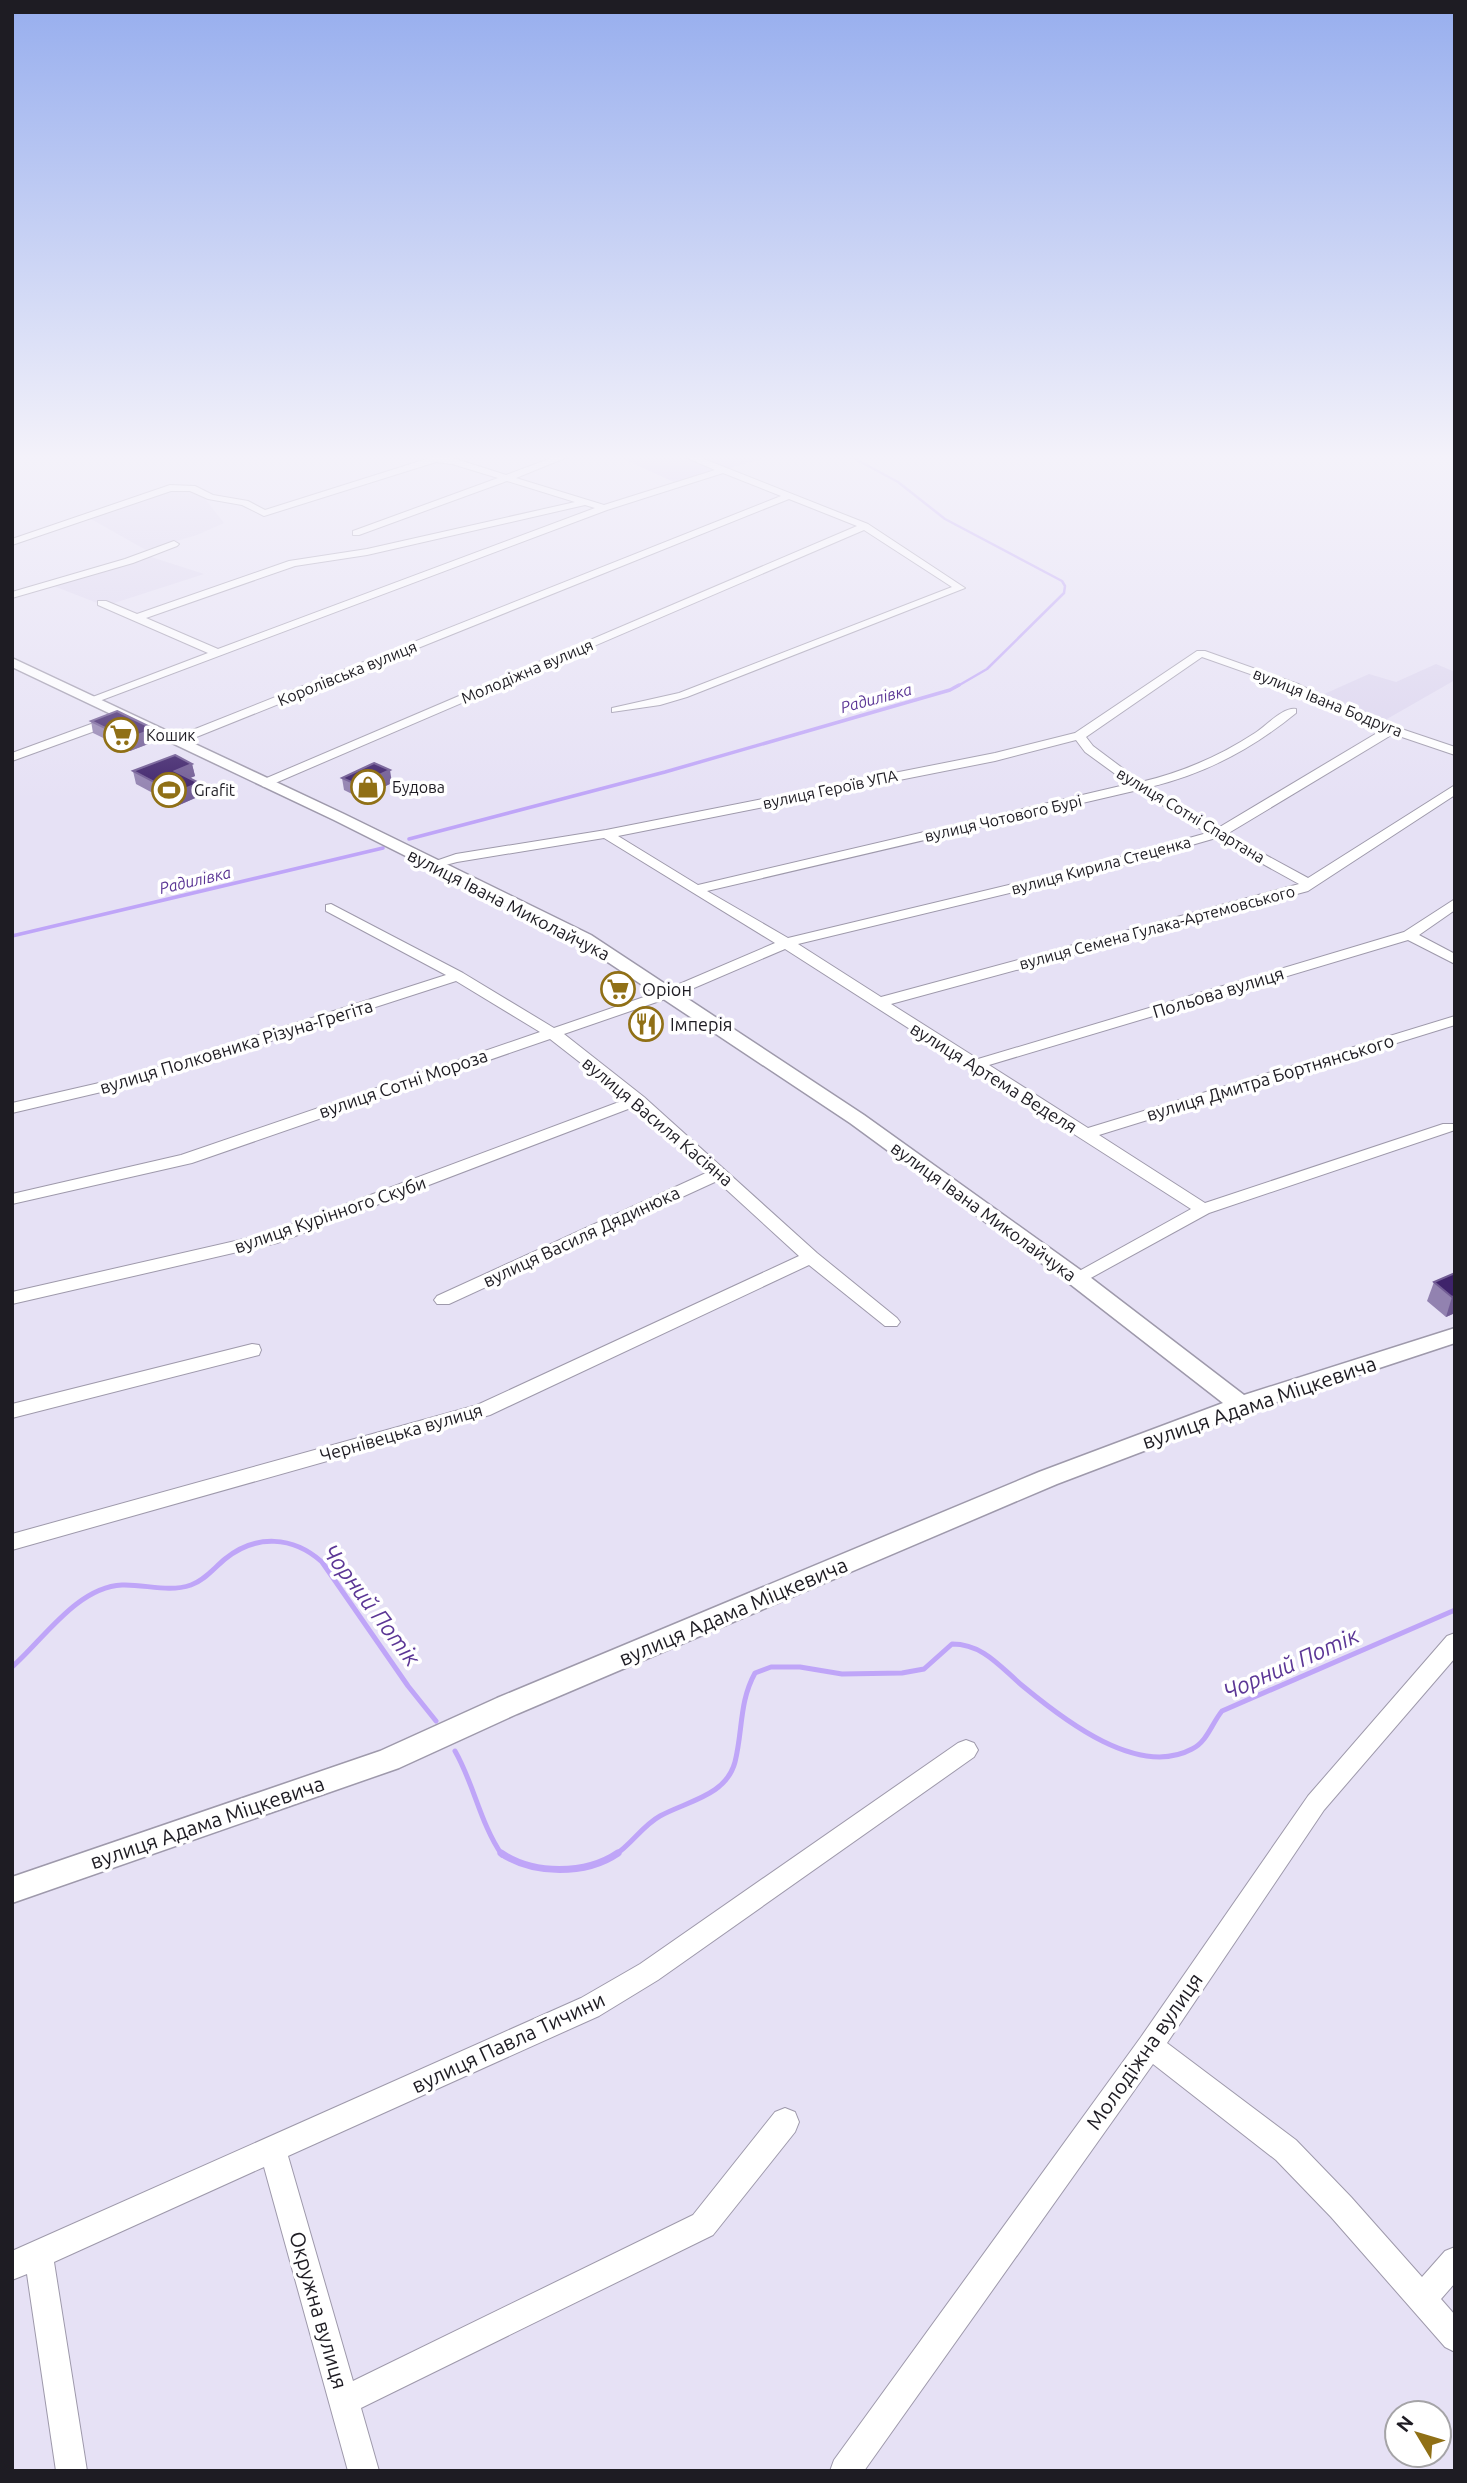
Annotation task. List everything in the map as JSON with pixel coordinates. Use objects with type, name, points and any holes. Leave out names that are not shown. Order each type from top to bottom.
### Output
[{"type":"street","points":[[12,595],[98,570]]},
{"type":"street","points":[[137,618],[274,570]]},
{"type":"street","points":[[94,700],[439,570]]},
{"type":"street","name":"Королівська вулиця","points":[[179,740],[605,570]]},
{"type":"street","name":"Молодіжна вулиця","points":[[266,782],[762,570]]},
{"type":"street","points":[[615,710],[683,695],[960,588],[932,570]]},
{"type":"street","points":[[102,603],[217,653]]},
{"type":"street","name":"вулиця Івана Бодруга","points":[[1201,653],[1294,686],[1352,714],[1455,751]]},
{"type":"street","name":"вулиця Героїв УПА","points":[[435,864],[456,858],[606,834],[995,757],[1079,736],[1201,653]]},
{"type":"street","name":"вулиця Івана Миколайчука","points":[[12,662],[266,782],[585,939],[857,1119],[1078,1279],[1241,1405]]},
{"type":"street","name":"вулиця Чотового Бурі","points":[[699,890],[1181,776],[1213,763],[1262,736],[1292,711]]},
{"type":"street","points":[[12,757],[126,715]]},
{"type":"street","name":"вулиця Кирила Стеценка","points":[[786,943],[1100,867],[1217,834],[1392,729]]},
{"type":"street","name":"вулиця Сотні Спартана","points":[[1079,736],[1097,755],[1141,786],[1217,834],[1310,885]]},
{"type":"street","name":"вулиця Семена Гулака-Артемовського","points":[[877,1003],[1310,885],[1455,789]]},
{"type":"street","name":"вулиця Артема Веделя","points":[[606,834],[737,916],[786,943],[1203,1209]]},
{"type":"street","name":"Польова вулиця","points":[[974,1065],[1409,935],[1455,903]]},
{"type":"street","name":"вулиця Василя Касіяна","points":[[331,908],[458,976],[550,1032],[638,1100],[811,1256],[891,1322]]},
{"type":"street","points":[[1409,935],[1455,960]]},
{"type":"street","name":"вулиця Сотні Мороза","points":[[12,1199],[169,1164],[668,992],[786,943]]},
{"type":"street","name":"вулиця Полковника Різуна-Грегіта","points":[[12,1108],[138,1079],[458,976]]},
{"type":"street","name":"вулиця Дмитра Бортнянського","points":[[1086,1134],[1455,1020]]},
{"type":"street","name":"вулиця Курінного Скуби","points":[[12,1298],[262,1241],[638,1100]]},
{"type":"street","points":[[1078,1279],[1203,1209],[1449,1127]]},
{"type":"street","name":"вулиця Василя Дядинюка","points":[[443,1300],[720,1173]]},
{"type":"street","name":"Чернівецька вулиця","points":[[12,1542],[483,1410],[811,1256]]},
{"type":"street","name":"вулиця Адама Міцкевича","points":[[12,1890],[377,1765],[520,1701],[1048,1478],[1241,1405],[1455,1335]]},
{"type":"street","points":[[12,1411],[252,1350]]},
{"type":"street","name":"Молодіжна вулиця","points":[[845,2471],[1150,2046],[1316,1804],[1455,1642]]},
{"type":"street","name":"вулиця Павла Тичини","points":[[26,2260],[590,2007],[625,1986],[966,1750]]},
{"type":"street","points":[[1150,2046],[1286,2150],[1341,2207],[1455,2337]]},
{"type":"street","points":[[346,2400],[703,2225],[785,2122]]},
{"type":"street","name":"Окружна вулиця","points":[[273,2151],[346,2400],[364,2471]]},
{"type":"street","points":[[26,2260],[72,2471]]},
{"type":"street","points":[[1422,2299],[1455,2261]]},
{"type":"shaded area","points":[[102,570],[191,570],[204,574],[105,606],[51,585]]},
{"type":"shaded area","points":[[1436,664],[1455,672],[1455,680],[1380,723],[1322,695],[1369,674],[1396,682]]},
{"type":"building","points":[[117,711],[154,729],[127,739],[91,721]]},
{"type":"building","points":[[175,755],[192,764],[175,771],[199,783],[175,793],[133,771]]},
{"type":"building","points":[[374,763],[390,770],[358,785],[342,778]]},
{"type":"building","points":[[1455,1273],[1455,1296],[1452,1297],[1434,1282]]},
{"type":"waterway","name":"Радилівка","points":[[956,687],[987,669],[1064,593],[1065,586],[1062,581],[1041,570]]},
{"type":"waterway","name":"Радилівка","points":[[409,839],[665,772],[950,690],[959,685]]},
{"type":"waterway","name":"Радилівка","points":[[12,936],[383,848]]},
{"type":"waterway","name":"Чорний Потік","points":[[12,1667],[62,1617],[90,1595],[122,1585],[165,1588],[191,1585],[237,1551],[249,1545],[274,1541],[299,1547],[322,1562],[408,1686],[436,1721]]},
{"type":"waterway","name":"Чорний Потік","points":[[617,1854],[654,1820],[704,1796],[723,1783],[735,1762],[750,1684],[755,1673],[771,1667],[800,1667],[842,1674],[902,1673],[924,1669],[952,1644],[963,1645],[991,1658],[1080,1729],[1126,1751],[1149,1756],[1171,1756],[1197,1746],[1222,1711],[1455,1610]]},
{"type":"waterway","name":"Чорний Потік","points":[[455,1751],[488,1830],[502,1855]]},
{"type":"waterway","name":"Чорний Потік","points":[[501,1853],[528,1865],[560,1870],[591,1865],[617,1854]]},
{"type":"place","name":"Кошик","points":[[121,735]]},
{"type":"place","name":"Будова","points":[[368,787]]},
{"type":"place","name":"Grafit","points":[[169,790]]},
{"type":"place","name":"Оріон","points":[[618,989]]},
{"type":"place","name":"Імперія","points":[[646,1024]]}]
